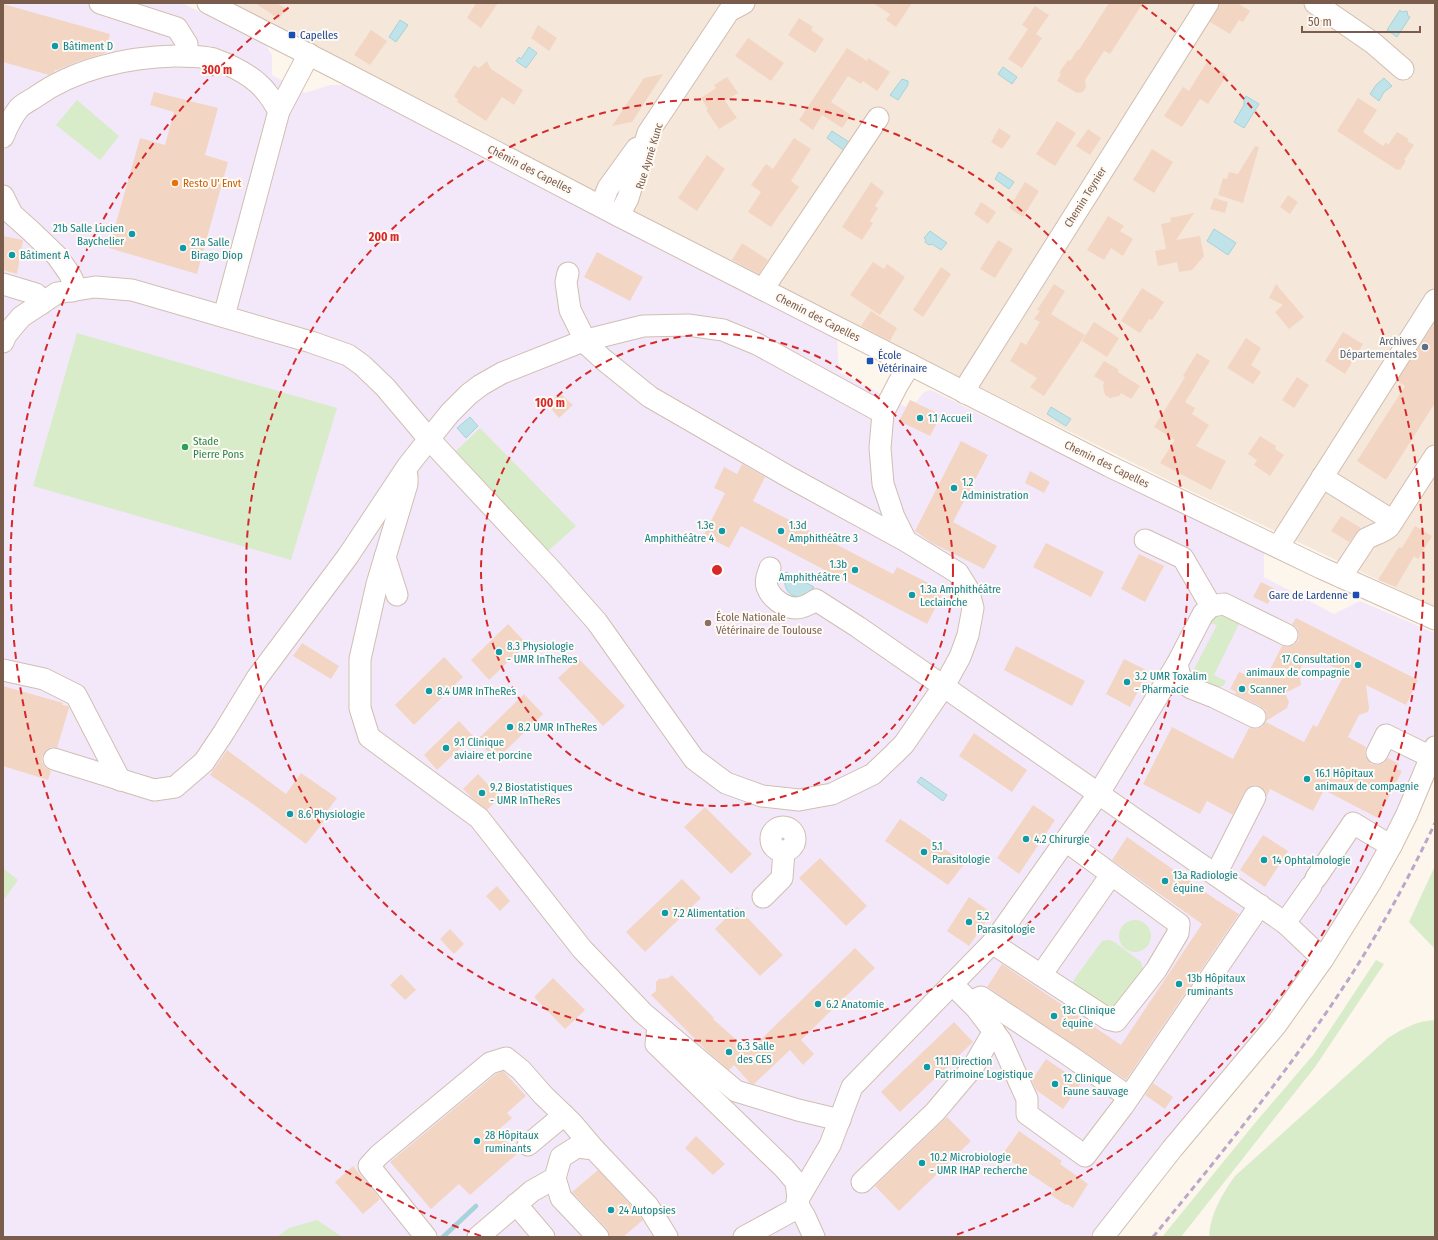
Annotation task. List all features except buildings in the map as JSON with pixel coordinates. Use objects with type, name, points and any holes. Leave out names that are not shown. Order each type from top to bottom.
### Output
[{"type":"street","points":[[100,3],[177,28],[187,44],[187,56]]},
{"type":"street","name":"Chemin des Capelles","points":[[208,3],[610,211],[1102,462],[1341,577],[1435,619]]},
{"type":"street","name":"Rue Aymé Kunc","points":[[610,211],[628,198],[648,133],[669,100],[729,11],[744,3]]},
{"type":"street","name":"Chemin Teynier","points":[[965,393],[978,368],[1208,3]]},
{"type":"street","points":[[1315,3],[1373,43],[1403,68]]},
{"type":"street","points":[[224,316],[279,111],[309,54]]},
{"type":"street","points":[[3,137],[8,125],[20,107],[41,93],[68,79],[93,69],[136,59],[187,56],[212,59],[230,66],[251,78],[267,93],[279,111]]},
{"type":"street","name":"Rue Aymé Kunc","points":[[610,211],[635,199],[657,126],[669,100]]},
{"type":"street","points":[[763,289],[878,118]]},
{"type":"street","points":[[3,196],[12,214],[57,256],[73,281],[72,291]]},
{"type":"street","points":[[568,273],[566,282],[570,310],[585,340],[583,341]]},
{"type":"street","points":[[3,284],[36,294],[41,304]]},
{"type":"street","points":[[3,342],[21,317],[57,294],[95,287],[132,290],[311,342],[348,355],[362,365],[385,387],[429,439],[553,572],[597,622],[694,759],[726,783],[762,796],[799,800],[832,794],[873,774],[904,744],[944,686],[960,657],[968,635],[973,608],[968,589],[958,573],[906,541],[784,475],[650,397],[583,341]]},
{"type":"street","points":[[1278,547],[1435,300]]},
{"type":"street","points":[[54,759],[154,790],[175,787],[204,762],[257,678],[348,556],[407,468],[429,439],[450,413],[469,394],[502,372],[583,341],[643,326],[688,325],[723,330],[757,344],[883,413]]},
{"type":"street","points":[[906,541],[894,517],[883,484],[880,448],[883,413],[910,364]]},
{"type":"street","points":[[1341,577],[1366,539],[1372,535],[1382,532],[1393,521],[1435,456]]},
{"type":"street","points":[[407,468],[407,484],[377,584],[360,659],[360,708],[369,737],[479,818],[582,949],[658,1027],[736,1091],[798,1110],[840,1120]]},
{"type":"street","points":[[1322,477],[1393,521]]},
{"type":"street","points":[[1145,540],[1183,558],[1211,606]]},
{"type":"street","points":[[385,557],[397,595]]},
{"type":"street","points":[[770,568],[766,578],[768,587],[773,596],[783,606],[796,609],[806,606],[816,600],[858,627],[1285,922],[1323,959]]},
{"type":"street","points":[[744,1237],[760,1232],[798,1204],[830,1145],[852,1087],[992,943],[1099,793],[1177,664],[1203,614],[1211,606],[1224,604],[1287,635]]},
{"type":"street","points":[[1177,664],[1181,682],[1255,717]]},
{"type":"street","points":[[3,670],[44,679],[76,695],[120,780]]},
{"type":"street","points":[[1103,1237],[1167,1155],[1276,1026],[1323,959],[1371,882],[1407,814],[1433,752],[1386,735],[1377,753]]},
{"type":"street","points":[[1216,874],[1255,797]]},
{"type":"street","points":[[763,897],[782,878],[784,851],[788,850],[794,845],[795,838],[792,831],[784,828],[788,799]]},
{"type":"street","points":[[1285,922],[1353,823],[1391,846]]},
{"type":"street","points":[[992,943],[1108,1019],[1116,1021],[1156,970],[1178,933],[1179,924],[1066,841]]},
{"type":"street","points":[[1041,975],[1111,875]]},
{"type":"street","points":[[952,984],[970,1002],[1001,1041],[1027,1099],[1027,1114],[1085,1156],[1129,1097],[1260,905]]},
{"type":"street","points":[[970,1002],[981,997],[1129,1097]]},
{"type":"street","points":[[658,1027],[656,1044],[784,1168],[796,1182],[798,1204],[814,1237]]},
{"type":"street","points":[[862,1182],[936,1112],[973,1067],[994,1031]]},
{"type":"street","points":[[426,1237],[369,1166],[379,1154],[490,1063],[506,1058],[521,1070],[648,1206],[667,1237]]},
{"type":"street","points":[[528,1145],[564,1115]]},
{"type":"street","points":[[594,1149],[577,1147],[561,1157],[555,1178],[561,1198],[598,1237]]},
{"type":"street","points":[[478,1237],[532,1191],[555,1178]]},
{"type":"street","points":[[516,1204],[544,1237]]},
{"type":"shaded area","name":"École Nationale Vétérinaire de Toulouse","points":[[3,3],[182,3],[265,44],[272,55],[272,75],[305,93],[330,85],[343,85],[752,296],[837,338],[839,372],[906,407],[910,400],[916,402],[924,392],[931,390],[1264,553],[1264,577],[1334,614],[1360,601],[1435,633],[1435,771],[1399,850],[1112,1237],[3,1237]]},
{"type":"shaded area","points":[[203,3],[1435,3],[1435,607],[1178,485],[851,326]]},
{"type":"green space","points":[[77,100],[119,136],[100,160],[56,125]]},
{"type":"green space","name":"Stade Pierre Pons","points":[[77,333],[337,408],[291,560],[33,486]]},
{"type":"green space","points":[[480,428],[576,526],[548,551],[456,451]]},
{"type":"green space","points":[[1225,612],[1240,622],[1214,675],[1226,681],[1224,685],[1216,690],[1189,679],[1217,625],[1205,622],[1213,615]]},
{"type":"green space","points":[[1435,866],[1435,949],[1409,922]]},
{"type":"green space","points":[[3,868],[18,880],[3,901]]},
{"type":"green space","points":[[1135,920],[1144,923],[1148,927],[1151,936],[1148,945],[1144,949],[1135,952],[1126,949],[1122,945],[1119,936],[1122,927],[1126,923]]},
{"type":"green space","points":[[1102,941],[1113,941],[1141,962],[1143,969],[1141,976],[1112,1013],[1072,984]]},
{"type":"green space","points":[[1376,960],[1384,964],[1315,1067],[1181,1237],[1162,1237],[1255,1123],[1314,1054]]},
{"type":"green space","points":[[1435,1020],[1435,1237],[1209,1237],[1214,1212],[1235,1176],[1388,1038],[1410,1026]]},
{"type":"green space","points":[[317,1220],[342,1237],[277,1237],[289,1228]]},
{"type":"water","points":[[1400,10],[1402,12],[1407,11],[1408,16],[1410,17],[1397,37],[1387,30]]},
{"type":"water","points":[[400,20],[408,25],[396,42],[389,37]]},
{"type":"water","points":[[529,47],[537,53],[526,68],[516,61],[519,57],[521,59]]},
{"type":"water","points":[[1003,67],[1017,77],[1012,84],[998,74]]},
{"type":"water","points":[[1384,78],[1392,86],[1384,92],[1379,101],[1370,94],[1376,85]]},
{"type":"water","points":[[902,79],[908,81],[908,85],[898,100],[890,95]]},
{"type":"water","points":[[1246,96],[1259,104],[1244,128],[1234,122],[1244,105]]},
{"type":"water","points":[[832,131],[852,144],[846,152],[827,138]]},
{"type":"water","points":[[999,172],[1014,182],[1009,189],[995,179]]},
{"type":"water","points":[[1214,229],[1236,243],[1228,255],[1207,241]]},
{"type":"water","points":[[930,231],[947,243],[941,250],[932,244],[929,245],[925,242],[926,240],[924,238]]},
{"type":"water","points":[[1051,407],[1071,419],[1066,426],[1047,414]]},
{"type":"water","points":[[470,417],[478,426],[466,438],[457,428]]},
{"type":"water","points":[[786,572],[814,587],[809,595],[799,597],[788,592],[785,584]]},
{"type":"water","points":[[921,777],[947,795],[943,801],[917,782]]},
{"type":"waterway","points":[[443,1237],[476,1206]]},
{"type":"railway","points":[[1153,1237],[1255,1110],[1327,1011],[1362,958],[1406,882],[1435,823]]},
{"type":"place","name":"Capelles","points":[[292,35]]},
{"type":"place","name":"Bâtiment D","points":[[55,46]]},
{"type":"place","name":"Resto U' Envt","points":[[175,183]]},
{"type":"place","name":"21b Salle Lucien Baychelier","points":[[132,234]]},
{"type":"place","name":"21a Salle Birago Diop","points":[[183,248]]},
{"type":"place","name":"Bâtiment A","points":[[12,255]]},
{"type":"place","name":"Archives Départementales","points":[[1425,347]]},
{"type":"place","name":"École Vétérinaire","points":[[870,361]]},
{"type":"place","name":"1.1 Accueil","points":[[920,418]]},
{"type":"place","name":"Stade Pierre Pons","points":[[185,447]]},
{"type":"place","name":"1.2 Administration","points":[[954,488]]},
{"type":"place","name":"1.3e Amphithéâtre 4","points":[[722,531]]},
{"type":"place","name":"1.3d Amphithéâtre 3","points":[[781,531]]},
{"type":"place","name":"1.3b Amphithéâtre 1","points":[[855,570]]},
{"type":"place","name":"1.3a Amphithéâtre Leclainche","points":[[912,595]]},
{"type":"place","name":"Gare de Lardenne","points":[[1356,595]]},
{"type":"place","name":"École Nationale Vétérinaire de Toulouse","points":[[708,623]]},
{"type":"place","name":"8.3 Physiologie - UMR InTheRes","points":[[499,652]]},
{"type":"place","name":"17 Consultation animaux de compagnie","points":[[1358,665]]},
{"type":"place","name":"3.2 UMR Toxalim - Pharmacie","points":[[1127,682]]},
{"type":"place","name":"Scanner","points":[[1242,689]]},
{"type":"place","name":"8.4 UMR InTheRes","points":[[429,691]]},
{"type":"place","name":"8.2 UMR InTheRes","points":[[510,727]]},
{"type":"place","name":"9.1 Clinique aviaire et porcine","points":[[446,748]]},
{"type":"place","name":"16.1 Hôpitaux animaux de compagnie","points":[[1307,779]]},
{"type":"place","name":"9.2 Biostatistiques - UMR InTheRes","points":[[482,793]]},
{"type":"place","name":"8.6 Physiologie","points":[[290,814]]},
{"type":"place","name":"4.2 Chirurgie","points":[[1026,839]]},
{"type":"place","name":"5.1 Parasitologie","points":[[924,852]]},
{"type":"place","name":"14 Ophtalmologie","points":[[1264,860]]},
{"type":"place","name":"13a Radiologie équine","points":[[1165,881]]},
{"type":"place","name":"7.2 Alimentation","points":[[665,913]]},
{"type":"place","name":"5.2 Parasitologie","points":[[969,922]]},
{"type":"place","name":"13b Hôpitaux ruminants","points":[[1179,984]]},
{"type":"place","name":"6.2 Anatomie","points":[[818,1004]]},
{"type":"place","name":"13c Clinique équine","points":[[1054,1016]]},
{"type":"place","name":"6.3 Salle des CES","points":[[729,1052]]},
{"type":"place","name":"11.1 Direction Patrimoine Logistique","points":[[927,1067]]},
{"type":"place","name":"12 Clinique Faune sauvage","points":[[1055,1084]]},
{"type":"place","name":"28 Hôpitaux ruminants","points":[[477,1141]]},
{"type":"place","name":"10.2 Microbiologie - UMR IHAP recherche","points":[[922,1163]]},
{"type":"place","name":"24 Autopsies","points":[[611,1210]]}]
